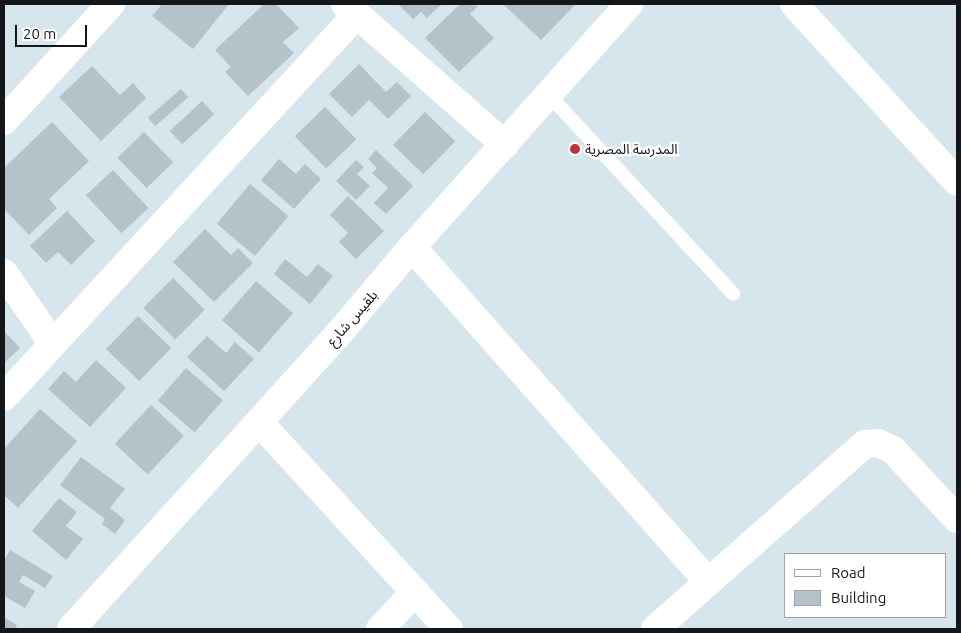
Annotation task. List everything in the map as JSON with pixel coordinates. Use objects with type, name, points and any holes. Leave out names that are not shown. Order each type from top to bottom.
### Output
[{"type":"street","points":[[4,121],[111,4]]},
{"type":"street","name":"بلقيس شارع","points":[[71,629],[341,331],[412,247],[629,4]]},
{"type":"street","points":[[794,4],[957,182]]},
{"type":"street","points":[[4,397],[351,9],[505,145]]},
{"type":"street","points":[[412,247],[707,581]]},
{"type":"street","points":[[4,273],[53,344]]},
{"type":"street","points":[[259,422],[449,629]]},
{"type":"street","points":[[655,629],[707,581],[865,444],[878,443],[892,450],[957,519]]},
{"type":"street","points":[[380,629],[415,592]]},
{"type":"lane","points":[[549,95],[733,294]]},
{"type":"building","points":[[162,4],[229,4],[193,49],[152,16]]},
{"type":"building","points":[[264,4],[276,4],[299,28],[283,42],[294,53],[248,96],[225,72],[231,67],[215,50]]},
{"type":"building","points":[[398,4],[442,4],[427,18],[421,12],[413,19]]},
{"type":"building","points":[[460,4],[478,6],[470,14],[494,38],[459,72],[425,38]]},
{"type":"building","points":[[503,4],[576,4],[541,40]]},
{"type":"building","points":[[359,64],[386,92],[397,82],[411,96],[388,119],[369,100],[352,117],[329,94]]},
{"type":"building","points":[[92,66],[120,95],[133,83],[146,98],[101,141],[59,97]]},
{"type":"building","points":[[181,89],[188,97],[155,126],[148,118]]},
{"type":"building","points":[[202,101],[214,114],[182,144],[170,131]]},
{"type":"building","points":[[325,107],[356,139],[326,169],[295,136]]},
{"type":"building","points":[[425,112],[455,141],[423,174],[393,145]]},
{"type":"building","points":[[52,122],[89,161],[49,199],[57,208],[29,235],[4,209],[4,168]]},
{"type":"building","points":[[144,132],[173,162],[147,188],[117,158]]},
{"type":"building","points":[[376,150],[413,186],[386,214],[374,203],[388,188],[372,173],[377,168],[368,159]]},
{"type":"building","points":[[279,159],[296,174],[305,164],[321,179],[294,209],[261,180]]},
{"type":"building","points":[[356,160],[364,167],[357,174],[370,186],[356,200],[336,181]]},
{"type":"building","points":[[113,170],[148,208],[121,233],[86,195]]},
{"type":"building","points":[[250,184],[288,216],[255,256],[217,224]]},
{"type":"building","points":[[348,196],[384,231],[356,259],[339,242],[348,233],[330,215]]},
{"type":"building","points":[[67,211],[95,241],[71,265],[58,252],[46,263],[30,246]]},
{"type":"building","points":[[205,229],[231,255],[238,248],[253,263],[214,302],[173,262]]},
{"type":"building","points":[[285,259],[307,277],[318,264],[333,276],[310,304],[274,274]]},
{"type":"building","points":[[173,278],[205,310],[175,340],[143,308]]},
{"type":"building","points":[[256,281],[293,313],[259,352],[222,320]]},
{"type":"building","points":[[138,316],[171,348],[139,381],[106,349]]},
{"type":"building","points":[[4,331],[20,348],[4,363]]},
{"type":"building","points":[[207,336],[226,353],[235,342],[254,359],[224,391],[187,357]]},
{"type":"building","points":[[96,360],[126,388],[90,427],[48,389],[64,371],[76,382]]},
{"type":"building","points":[[186,368],[223,400],[195,433],[158,400]]},
{"type":"building","points":[[151,405],[184,436],[148,474],[115,444]]},
{"type":"building","points":[[40,409],[77,441],[18,508],[4,495],[4,449]]},
{"type":"building","points":[[81,457],[125,489],[110,508],[125,520],[115,534],[102,524],[105,519],[60,485]]},
{"type":"building","points":[[59,498],[77,512],[66,526],[83,539],[66,560],[32,531]]},
{"type":"building","points":[[10,550],[53,576],[45,588],[23,575],[19,582],[35,591],[25,608],[4,596],[4,561]]},
{"type":"building","points":[[4,617],[17,625],[15,629],[4,629]]},
{"type":"place","name":"المدرسة المصرية","points":[[575,149]]}]
